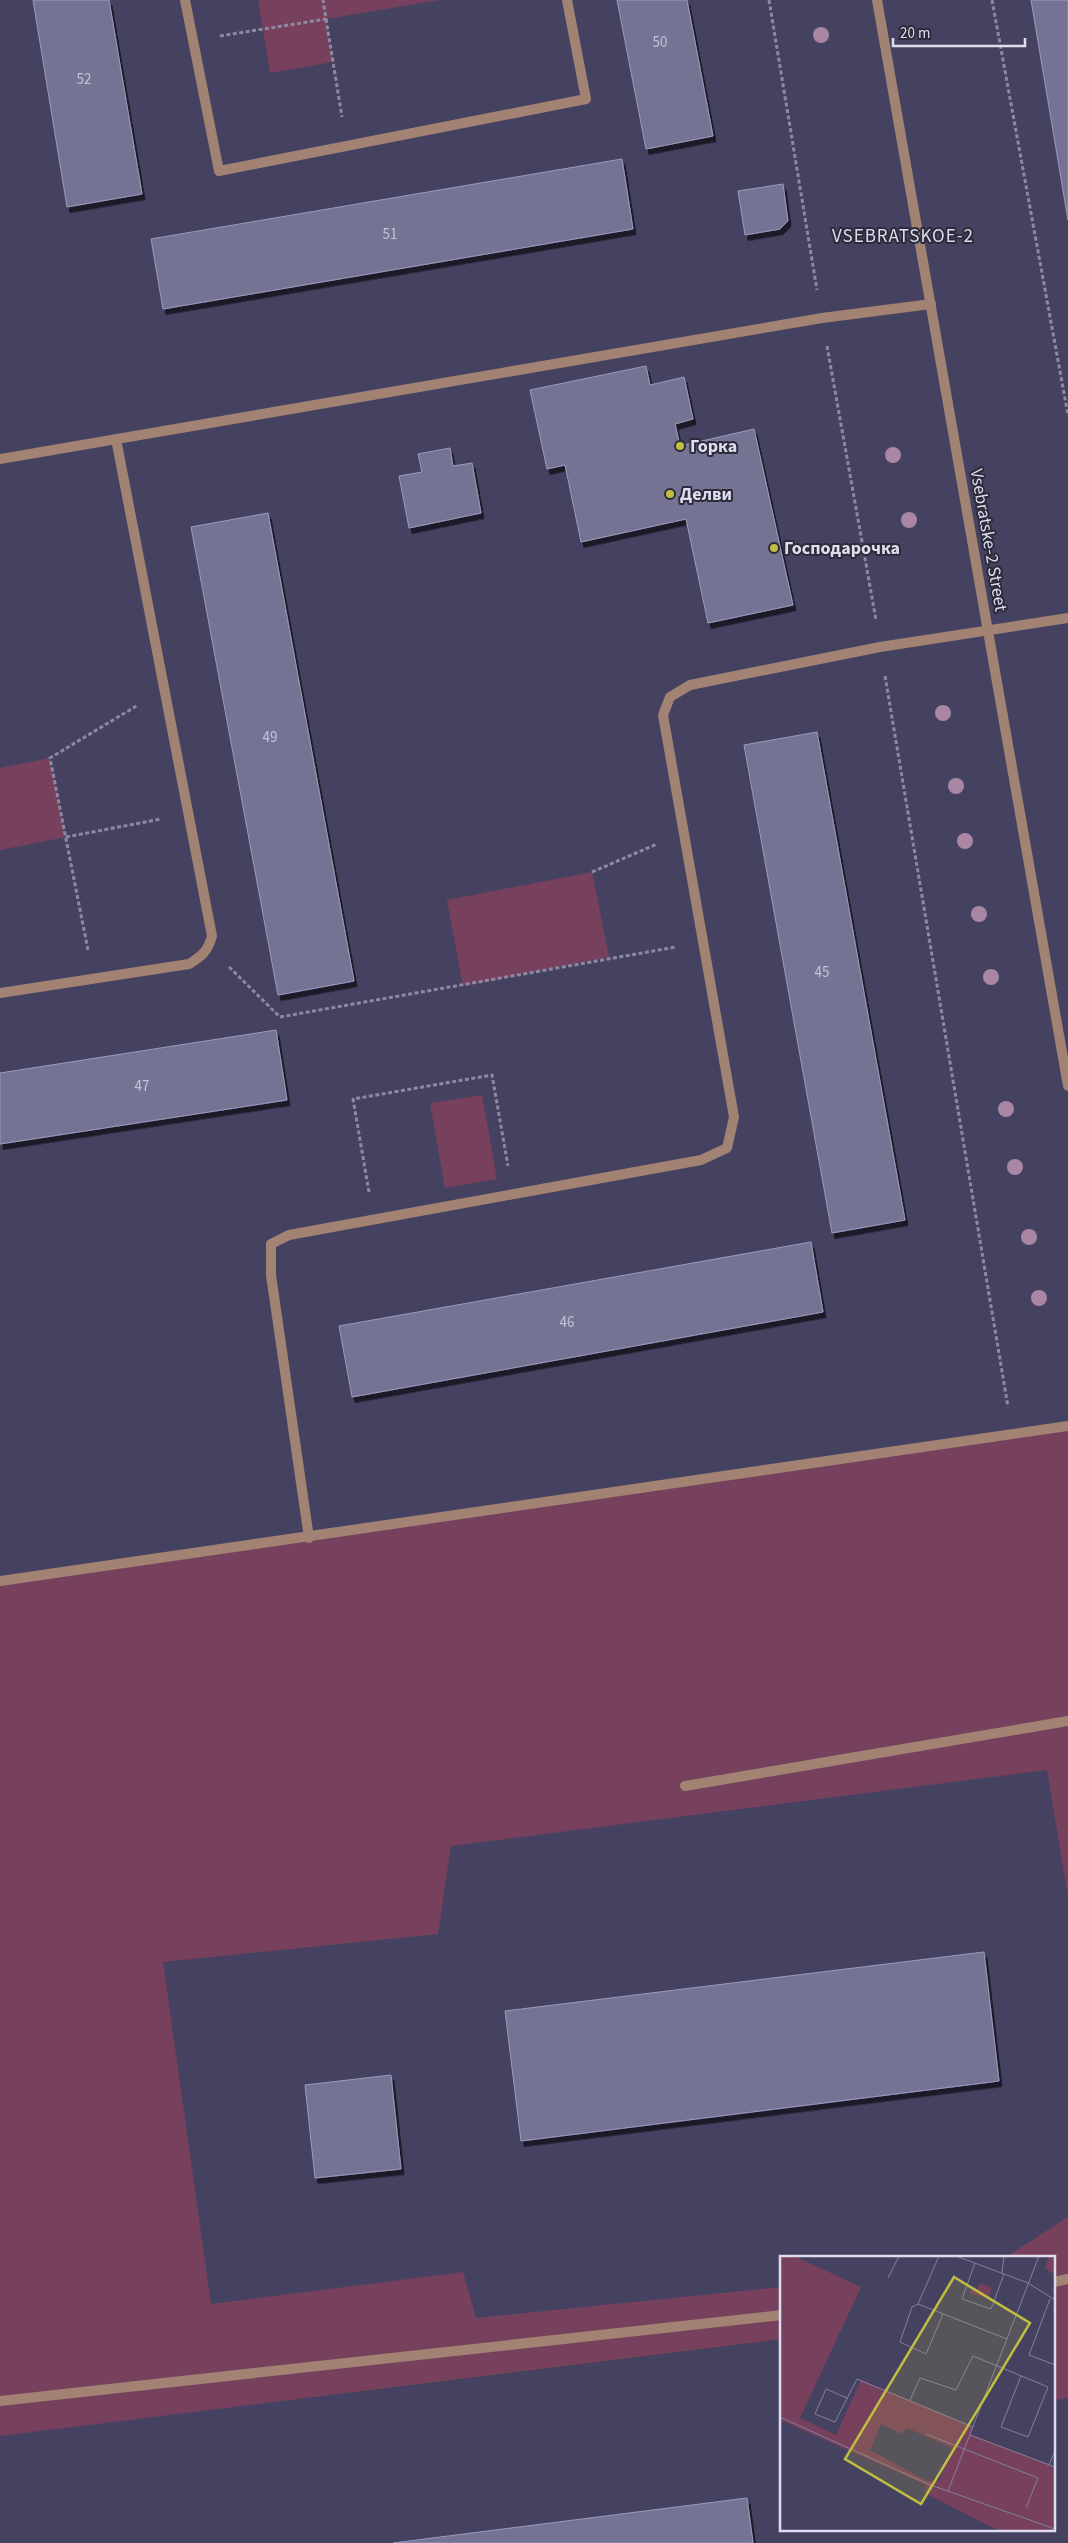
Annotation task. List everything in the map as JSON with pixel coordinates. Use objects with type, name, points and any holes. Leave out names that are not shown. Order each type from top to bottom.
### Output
[{"type":"street","points":[[185,0],[219,171],[586,99],[567,0]]},
{"type":"street","name":"Vsebratske-2 Street","points":[[877,0],[1068,1086]]},
{"type":"street","points":[[0,459],[822,318],[931,304]]},
{"type":"street","points":[[0,992],[189,964],[201,957],[209,948],[212,936],[116,440]]},
{"type":"street","points":[[309,1538],[271,1275],[271,1244],[289,1235],[701,1160],[727,1148],[734,1117],[701,943],[663,715],[670,697],[690,685],[880,647],[1068,618]]},
{"type":"street","points":[[0,1582],[1068,1426]]},
{"type":"street","points":[[685,1786],[1068,1720]]},
{"type":"street","points":[[0,2401],[780,2315]]},
{"type":"path","points":[[323,0],[346,146]]},
{"type":"path","points":[[769,0],[1013,1434]]},
{"type":"path","points":[[992,0],[1068,415]]},
{"type":"path","points":[[193,40],[326,19]]},
{"type":"path","points":[[93,978],[50,758],[164,689]]},
{"type":"path","points":[[66,837],[188,814]]},
{"type":"path","points":[[592,872],[682,832]]},
{"type":"path","points":[[209,948],[280,1017],[701,943]]},
{"type":"path","points":[[374,1220],[353,1099],[492,1075],[513,1194]]},
{"type":"shaded area","points":[[258,0],[439,0],[326,19],[333,62],[270,73]]},
{"type":"shaded area","points":[[50,758],[66,837],[0,850],[0,768]]},
{"type":"shaded area","points":[[592,872],[609,957],[463,986],[447,900]]},
{"type":"shaded area","points":[[482,1095],[497,1179],[445,1188],[430,1103]]},
{"type":"shaded area","points":[[1068,1426],[1068,1897],[1047,1770],[451,1846],[438,1934],[163,1962],[211,2304],[463,2272],[476,2318],[780,2287],[780,2339],[0,2436],[0,1581]]},
{"type":"shaded area","points":[[1068,2217],[1068,2398],[1056,2400],[1056,2256],[1008,2256]]},
{"type":"building","points":[[33,0],[109,0],[142,194],[67,207]]},
{"type":"building","points":[[617,0],[687,0],[713,136],[646,149]]},
{"type":"building","points":[[1031,0],[1068,0],[1068,220]]},
{"type":"building","points":[[622,159],[633,229],[163,309],[151,239]]},
{"type":"building","points":[[783,184],[788,221],[780,229],[745,235],[738,191]]},
{"type":"building","name":"Делви","points":[[646,366],[650,385],[684,377],[693,419],[675,424],[680,446],[754,429],[793,605],[708,623],[686,519],[581,542],[565,465],[547,469],[530,390]]},
{"type":"building","points":[[450,448],[453,466],[472,463],[481,513],[409,528],[399,476],[422,472],[418,454]]},
{"type":"building","points":[[268,513],[354,981],[278,995],[191,527]]},
{"type":"building","points":[[817,732],[905,1220],[832,1233],[744,745]]},
{"type":"building","points":[[276,1030],[287,1100],[0,1144],[0,1073]]},
{"type":"building","points":[[811,1242],[823,1312],[352,1397],[339,1326]]},
{"type":"building","points":[[984,1952],[999,2081],[521,2141],[505,2011]]},
{"type":"building","points":[[391,2075],[401,2169],[315,2178],[305,2085]]},
{"type":"building","points":[[747,2498],[753,2543],[393,2543]]},
{"type":"place","name":"Горка","points":[[680,446]]},
{"type":"place","name":"Делви","points":[[670,494]]},
{"type":"place","name":"Господарочка","points":[[774,548]]},
{"type":"district","name":"VSEBRATSKOE-2","points":[[903,235]]}]
